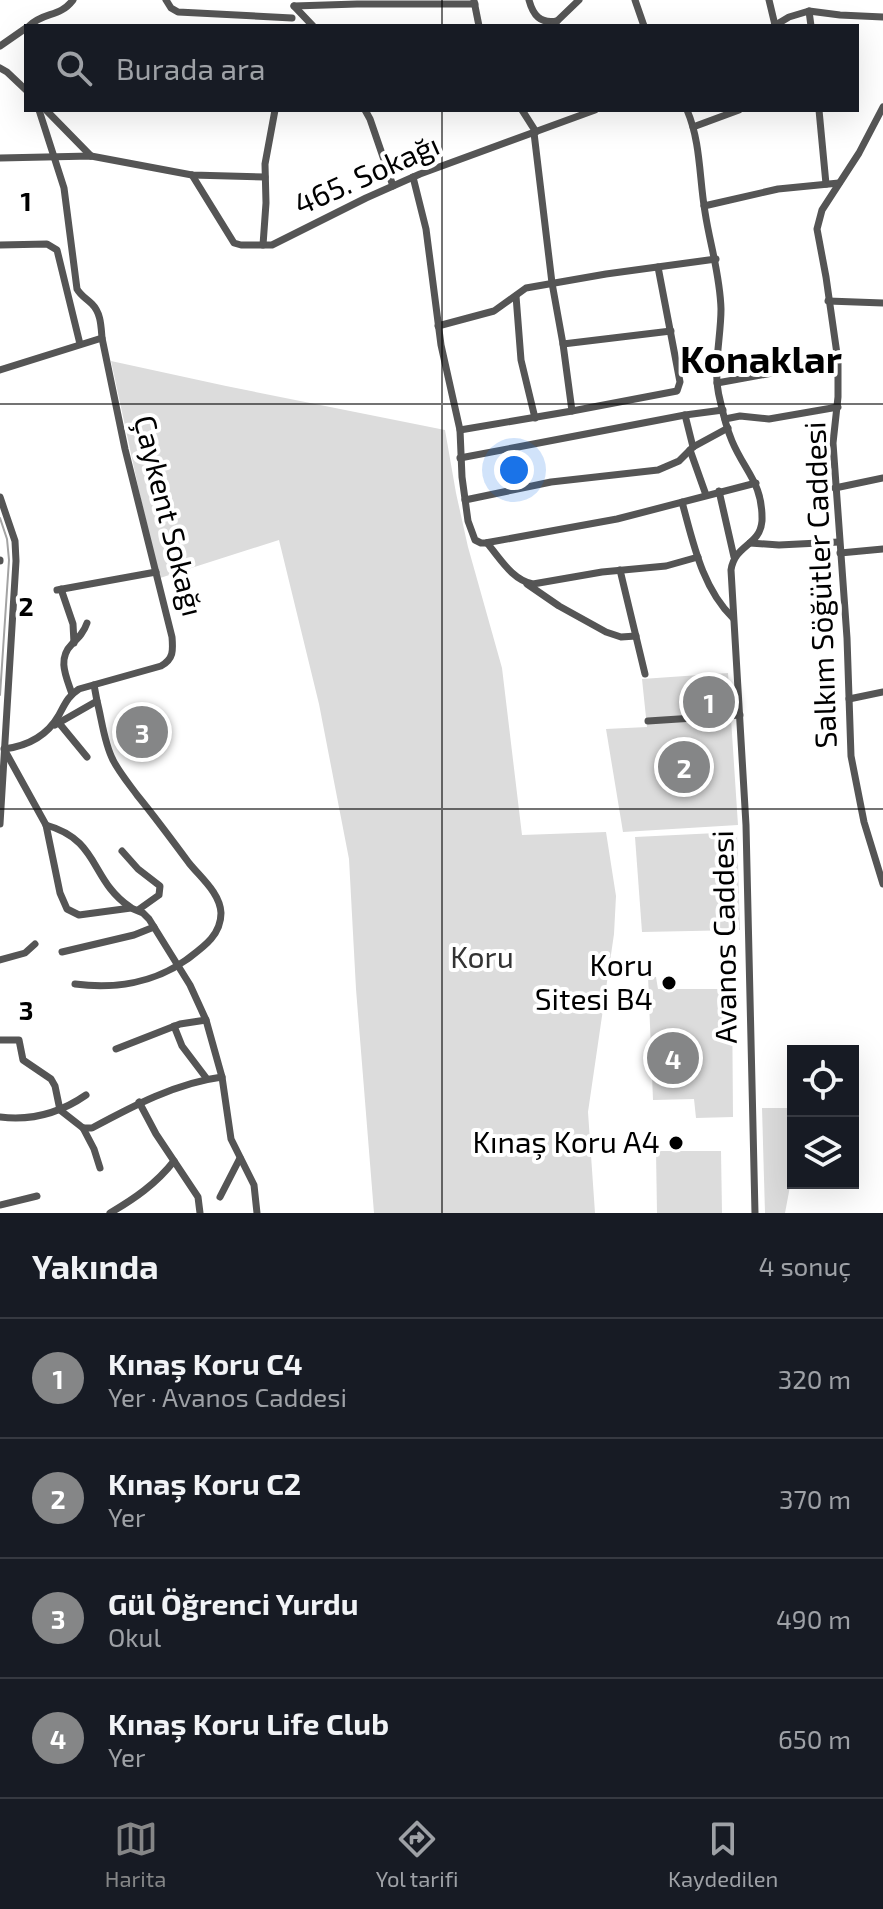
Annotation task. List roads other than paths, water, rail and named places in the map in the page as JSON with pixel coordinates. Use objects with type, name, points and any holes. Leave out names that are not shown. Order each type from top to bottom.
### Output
[{"type":"street","points":[[31,24],[42,16],[60,13],[73,0]]},
{"type":"street","points":[[166,0],[178,12],[292,22],[294,3]]},
{"type":"street","points":[[529,0],[537,17],[555,24],[579,0]]},
{"type":"street","points":[[635,0],[643,24]]},
{"type":"street","points":[[769,0],[775,24]]},
{"type":"street","points":[[294,3],[474,2],[479,24]]},
{"type":"street","points":[[294,3],[311,24]]},
{"type":"street","points":[[809,11],[811,24]]},
{"type":"street","points":[[778,24],[809,11],[883,17]]},
{"type":"street","points":[[0,46],[24,29]]},
{"type":"street","points":[[1,68],[24,88]]},
{"type":"street","points":[[704,206],[769,191],[839,183],[868,139],[883,107]]},
{"type":"street","name":"Çaykent Sokağı","points":[[40,112],[67,205],[77,289],[99,315],[125,449],[174,651],[161,666],[79,689],[72,694]]},
{"type":"street","points":[[48,112],[91,156]]},
{"type":"street","points":[[192,175],[234,243],[263,245],[265,164],[275,112]]},
{"type":"street","points":[[366,112],[393,186]]},
{"type":"street","points":[[523,112],[535,132],[552,283],[572,411]]},
{"type":"street","name":"465. Sokağı","points":[[263,245],[272,245],[413,177],[590,112]]},
{"type":"street","points":[[688,112],[700,155],[704,206],[716,259],[721,306],[717,383],[732,440],[756,483],[759,497],[761,524],[758,533],[734,557]]},
{"type":"street","points":[[693,127],[734,112]]},
{"type":"street","points":[[819,112],[826,184]]},
{"type":"street","points":[[0,158],[91,156],[192,175],[265,177]]},
{"type":"street","points":[[413,177],[426,229],[438,326],[460,430],[465,500],[473,538],[487,543],[617,519],[756,483]]},
{"type":"street","name":"Salkım Söğütler Caddesi","points":[[839,183],[820,215],[817,234],[838,361],[838,407],[833,443],[853,772],[882,881]]},
{"type":"street","points":[[0,245],[47,244],[56,248],[80,344]]},
{"type":"street","points":[[438,326],[494,311],[526,288],[716,259]]},
{"type":"street","points":[[460,430],[677,391],[680,382],[658,267]]},
{"type":"street","points":[[516,296],[521,360],[535,418]]},
{"type":"street","points":[[828,301],[883,303]]},
{"type":"street","points":[[563,344],[671,331]]},
{"type":"street","points":[[2,369],[102,338]]},
{"type":"street","points":[[717,383],[838,361]]},
{"type":"street","points":[[460,458],[685,415],[724,414],[769,419],[838,407]]},
{"type":"street","points":[[685,415],[691,448],[706,495]]},
{"type":"street","points":[[465,500],[551,482],[651,471],[673,464],[691,448],[728,428]]},
{"type":"street","points":[[835,488],[883,478]]},
{"type":"street","name":"Avanos Caddesi","points":[[719,491],[734,557],[731,570],[733,618],[746,825],[755,1213]]},
{"type":"street","points":[[0,497],[13,534],[16,554],[0,824]]},
{"type":"street","points":[[682,502],[698,557],[714,596],[733,618]]},
{"type":"street","points":[[750,543],[839,542]]},
{"type":"street","points":[[487,543],[510,571],[559,606],[606,632],[621,637],[636,636]]},
{"type":"street","points":[[840,553],[883,549]]},
{"type":"street","points":[[525,583],[537,584],[602,572],[666,566],[698,557]]},
{"type":"street","points":[[620,570],[645,674]]},
{"type":"street","points":[[74,643],[73,624],[59,590],[156,572]]},
{"type":"street","points":[[50,729],[72,694],[63,664],[66,653],[83,634],[87,623]]},
{"type":"street","points":[[75,984],[108,986],[150,978],[178,965],[202,948],[214,936],[220,921],[219,902],[215,894],[112,758],[94,685]]},
{"type":"street","points":[[849,699],[883,692]]},
{"type":"street","points":[[4,749],[34,740],[97,701]]},
{"type":"street","points":[[648,721],[740,715]]},
{"type":"street","points":[[59,723],[87,757]]},
{"type":"street","points":[[4,749],[46,825],[60,893],[70,912],[79,915],[134,909],[159,895],[161,889],[158,883],[138,869],[122,851]]},
{"type":"street","points":[[46,825],[69,834],[85,848],[108,887],[119,899],[147,916],[190,985],[206,1020],[222,1077],[229,1131],[254,1185],[257,1213]]},
{"type":"street","points":[[62,952],[134,935],[154,927]]},
{"type":"street","points":[[0,960],[25,953],[35,944]]},
{"type":"street","points":[[116,1049],[174,1026],[206,1020]]},
{"type":"street","points":[[174,1026],[182,1046],[207,1079]]},
{"type":"street","points":[[0,1040],[19,1040],[23,1060],[45,1073],[53,1082],[60,1110],[83,1128],[100,1168]]},
{"type":"street","points":[[83,1128],[92,1128],[139,1102],[207,1079],[222,1077]]},
{"type":"street","points":[[0,1117],[30,1118],[60,1110],[86,1095]]},
{"type":"street","points":[[139,1102],[156,1134],[198,1197],[200,1213]]},
{"type":"street","points":[[220,1197],[240,1158]]},
{"type":"street","points":[[111,1213],[152,1185],[174,1161]]},
{"type":"street","points":[[0,1205],[37,1196]]},
{"type":"waterway","points":[[0,518],[7,539],[9,560],[0,695]]},
{"type":"place","name":"Kınaş Koru C4","points":[[709,702]]},
{"type":"place","name":"Gül Öğrenci Yurdu","points":[[142,732]]},
{"type":"place","name":"Kınaş Koru C2","points":[[684,767]]},
{"type":"place","name":"Koru Sitesi B4","points":[[669,983]]},
{"type":"place","name":"Kınaş Koru Life Club","points":[[673,1058]]},
{"type":"place","name":"Kınaş Koru A4","points":[[676,1143]]},
{"type":"district","name":"Konaklar","points":[[761,360]]},
{"type":"park label","name":"Koru","points":[[482,958]]}]
